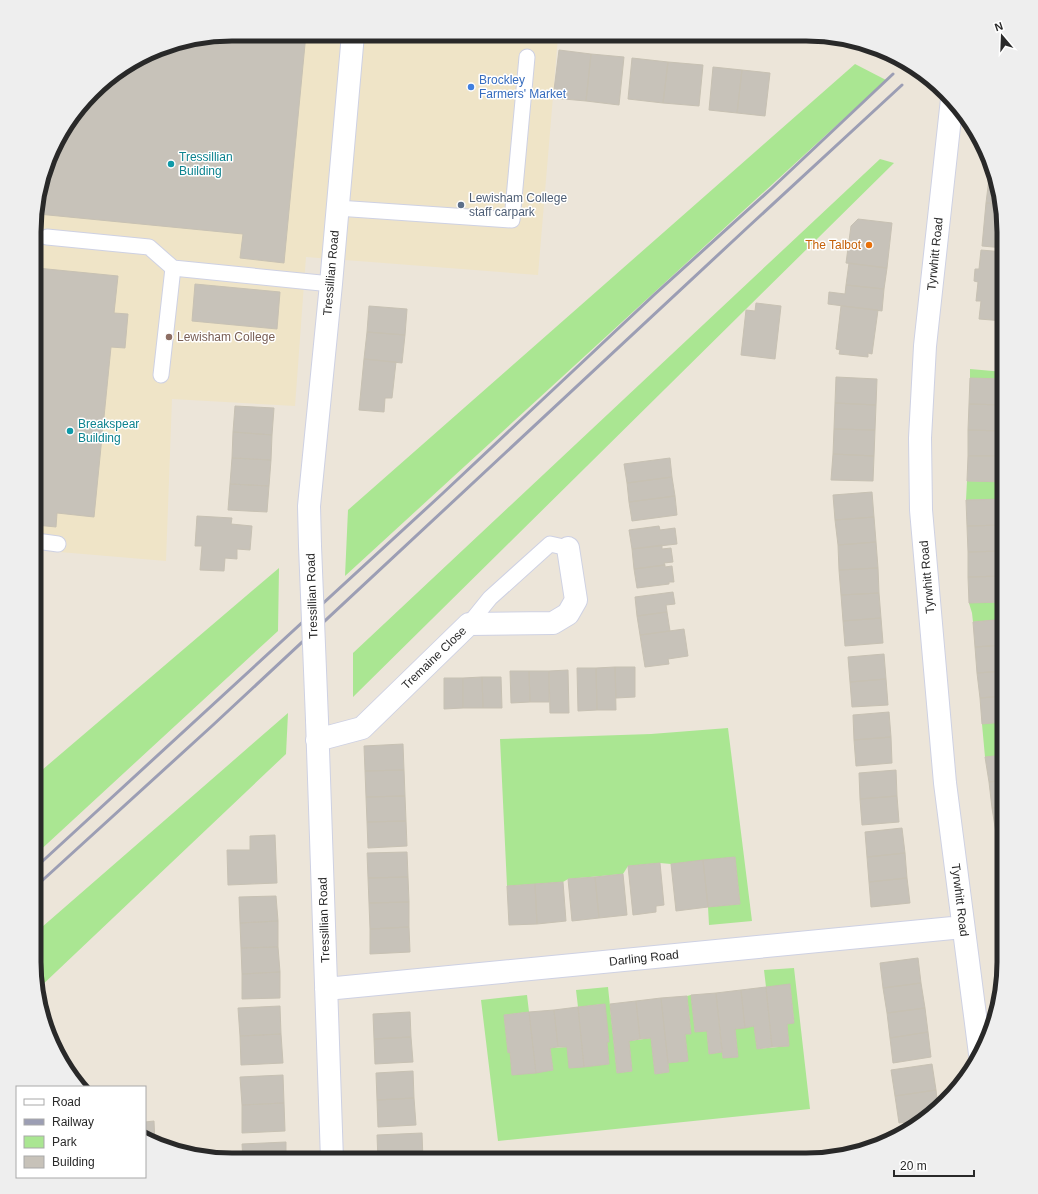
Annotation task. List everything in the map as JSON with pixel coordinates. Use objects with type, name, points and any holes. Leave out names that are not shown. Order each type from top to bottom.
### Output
[{"type":"street","name":"Tressillian Road","points":[[332,1153],[309,506],[331,284],[352,41]]},
{"type":"street","name":"Tyrwhitt Road","points":[[951,108],[925,346],[920,438],[921,510],[945,783],[978,1043]]},
{"type":"street","name":"Tremaine Close","points":[[317,730],[362,728],[469,624],[553,622],[568,614],[576,600],[568,548]]},
{"type":"street","name":"Darling Road","points":[[326,989],[963,926]]},
{"type":"lane","points":[[337,208],[512,220],[527,57]]},
{"type":"lane","points":[[47,237],[149,247],[173,268],[331,284]]},
{"type":"lane","points":[[161,375],[173,268]]},
{"type":"lane","points":[[41,542],[58,544]]},
{"type":"lane","points":[[469,624],[490,598],[550,544],[568,548]]},
{"type":"shaded area","name":"Lewisham College","points":[[220,41],[558,41],[538,275],[306,257],[295,406],[172,399],[166,561],[41,550],[41,220],[51,171],[73,126],[88,106],[106,88],[126,73],[148,61],[171,51]]},
{"type":"green space","points":[[855,64],[886,80],[345,576],[348,510]]},
{"type":"green space","points":[[880,159],[894,163],[353,697],[353,653]]},
{"type":"green space","points":[[970,369],[997,371],[997,379],[970,378]]},
{"type":"green space","points":[[967,481],[997,482],[997,499],[966,500]]},
{"type":"green space","points":[[279,568],[278,631],[41,849],[41,771]]},
{"type":"green space","points":[[997,602],[997,620],[973,622],[969,603]]},
{"type":"green space","points":[[288,713],[286,754],[43,985],[41,974],[41,928]]},
{"type":"green space","points":[[997,723],[997,756],[985,757],[982,724]]},
{"type":"green space","points":[[728,728],[752,921],[709,925],[708,907],[740,904],[735,857],[671,864],[660,863],[628,866],[623,874],[568,879],[563,882],[507,886],[500,739],[651,734]]},
{"type":"green space","points":[[794,968],[810,1109],[498,1141],[481,1000],[527,995],[529,1012],[504,1015],[512,1075],[553,1070],[550,1048],[567,1047],[570,1068],[609,1064],[607,1042],[609,1042],[604,1004],[578,1007],[576,990],[608,987],[617,1073],[632,1071],[629,1041],[651,1038],[655,1074],[669,1072],[668,1063],[688,1061],[685,1034],[691,1033],[687,996],[691,995],[695,1032],[707,1031],[709,1054],[722,1052],[723,1058],[738,1057],[735,1029],[754,1026],[757,1049],[789,1046],[787,1024],[794,1022],[790,985],[766,987],[764,970]]},
{"type":"building","name":"Tressillian Building","points":[[220,41],[305,41],[284,263],[240,258],[243,234],[42,214],[51,171],[73,126],[88,106],[106,88],[126,73],[171,51],[195,45]]},
{"type":"building","points":[[559,50],[591,54],[586,101],[553,98]]},
{"type":"building","points":[[591,54],[624,57],[619,105],[586,101]]},
{"type":"building","points":[[632,58],[668,62],[663,103],[628,99]]},
{"type":"building","points":[[668,62],[703,65],[699,106],[663,103]]},
{"type":"building","points":[[713,67],[742,70],[737,113],[709,110]]},
{"type":"building","points":[[742,70],[770,73],[765,116],[737,113]]},
{"type":"building","points":[[989,179],[994,204],[986,203]]},
{"type":"building","points":[[986,203],[994,204],[997,220],[997,247],[982,246]]},
{"type":"building","name":"The Talbot","points":[[858,219],[892,223],[887,268],[846,263],[851,226]]},
{"type":"building","points":[[981,250],[997,251],[997,320],[979,319],[981,301],[976,301],[978,282],[974,281],[975,269],[979,269]]},
{"type":"building","points":[[849,263],[887,268],[884,289],[846,285]]},
{"type":"building","name":"Breakspear Building","points":[[41,268],[118,276],[114,313],[128,314],[125,348],[111,347],[94,517],[57,513],[56,527],[41,526]]},
{"type":"building","points":[[195,284],[280,292],[277,329],[192,321]]},
{"type":"building","points":[[846,285],[884,289],[882,311],[828,304],[829,292],[845,294]]},
{"type":"building","points":[[756,303],[781,306],[775,359],[741,355],[746,310],[755,311]]},
{"type":"building","points":[[369,306],[407,309],[405,335],[367,332]]},
{"type":"building","points":[[841,306],[878,310],[872,354],[868,353],[868,357],[839,354],[840,350],[836,349]]},
{"type":"building","points":[[367,332],[405,335],[402,363],[364,359]]},
{"type":"building","points":[[364,359],[396,362],[392,398],[385,398],[384,412],[359,410]]},
{"type":"building","points":[[836,377],[877,379],[876,405],[835,403]]},
{"type":"building","points":[[970,378],[997,379],[997,405],[969,404]]},
{"type":"building","points":[[835,403],[876,405],[875,430],[834,429]]},
{"type":"building","points":[[969,404],[997,405],[997,431],[968,430]]},
{"type":"building","points":[[235,406],[274,408],[272,435],[233,432]]},
{"type":"building","points":[[834,429],[875,430],[874,456],[833,454]]},
{"type":"building","points":[[968,430],[997,431],[997,456],[968,456]]},
{"type":"building","points":[[233,432],[272,435],[271,460],[232,458]]},
{"type":"building","points":[[833,454],[874,456],[873,481],[831,480]]},
{"type":"building","points":[[968,456],[997,456],[997,482],[967,481]]},
{"type":"building","points":[[232,458],[271,460],[269,486],[230,484]]},
{"type":"building","points":[[670,458],[672,477],[627,483],[624,464]]},
{"type":"building","points":[[672,477],[675,496],[629,502],[627,483]]},
{"type":"building","points":[[230,484],[269,486],[267,512],[228,510]]},
{"type":"building","points":[[872,492],[874,517],[835,520],[833,495]]},
{"type":"building","points":[[675,496],[677,515],[632,521],[629,502]]},
{"type":"building","points":[[997,499],[997,525],[967,526],[966,500]]},
{"type":"building","points":[[197,516],[232,518],[231,524],[252,526],[250,550],[237,549],[237,559],[225,558],[224,571],[200,570],[202,546],[195,546]]},
{"type":"building","points":[[874,517],[876,542],[838,545],[835,520]]},
{"type":"building","points":[[997,525],[997,551],[968,552],[967,526]]},
{"type":"building","points":[[659,526],[660,530],[675,528],[677,544],[632,549],[629,530]]},
{"type":"building","points":[[876,542],[878,568],[839,570],[838,545]]},
{"type":"building","points":[[662,545],[662,549],[671,548],[673,562],[664,563],[665,565],[634,569],[632,549]]},
{"type":"building","points":[[997,551],[997,576],[968,577],[968,552]]},
{"type":"building","points":[[665,565],[665,567],[672,566],[674,582],[637,588],[634,569]]},
{"type":"building","points":[[878,568],[879,593],[841,595],[839,570]]},
{"type":"building","points":[[997,576],[997,602],[969,603],[968,577]]},
{"type":"building","points":[[673,592],[675,604],[666,605],[667,612],[637,616],[635,597]]},
{"type":"building","points":[[879,593],[881,618],[843,621],[841,595]]},
{"type":"building","points":[[667,612],[670,631],[640,635],[637,616]]},
{"type":"building","points":[[881,618],[883,643],[845,646],[843,621]]},
{"type":"building","points":[[997,620],[997,645],[975,647],[973,622]]},
{"type":"building","points":[[684,629],[688,656],[668,659],[669,664],[645,667],[640,635]]},
{"type":"building","points":[[997,645],[997,672],[977,673],[975,647]]},
{"type":"building","points":[[884,654],[886,679],[850,682],[848,657]]},
{"type":"building","points":[[615,667],[635,667],[635,697],[616,698]]},
{"type":"building","points":[[615,667],[616,710],[597,710],[596,668]]},
{"type":"building","points":[[577,668],[596,668],[597,710],[578,711]]},
{"type":"building","points":[[568,670],[569,713],[550,713],[549,671]]},
{"type":"building","points":[[510,671],[529,671],[530,702],[511,703]]},
{"type":"building","points":[[529,671],[549,671],[549,702],[530,702]]},
{"type":"building","points":[[997,672],[997,697],[980,698],[977,673]]},
{"type":"building","points":[[482,677],[501,677],[502,708],[483,708]]},
{"type":"building","points":[[482,677],[483,708],[463,708],[463,678]]},
{"type":"building","points":[[444,678],[463,678],[463,708],[444,709]]},
{"type":"building","points":[[886,679],[888,705],[852,707],[850,682]]},
{"type":"building","points":[[997,697],[997,723],[982,724],[980,698]]},
{"type":"building","points":[[889,712],[891,737],[854,740],[853,715]]},
{"type":"building","points":[[891,737],[892,763],[856,766],[854,740]]},
{"type":"building","points":[[403,744],[404,770],[365,771],[364,746]]},
{"type":"building","points":[[997,756],[997,781],[989,782],[985,757]]},
{"type":"building","points":[[404,770],[405,796],[366,797],[365,771]]},
{"type":"building","points":[[896,770],[897,796],[860,799],[859,773]]},
{"type":"building","points":[[997,781],[997,807],[992,808],[989,782]]},
{"type":"building","points":[[405,796],[406,821],[367,822],[366,797]]},
{"type":"building","points":[[897,796],[899,822],[862,825],[860,799]]},
{"type":"building","points":[[997,807],[997,833],[996,833],[992,808]]},
{"type":"building","points":[[406,821],[407,846],[368,848],[367,822]]},
{"type":"building","points":[[902,828],[905,853],[867,857],[865,832]]},
{"type":"building","points":[[275,835],[277,883],[228,885],[227,850],[250,850],[250,836]]},
{"type":"building","points":[[407,852],[408,877],[368,878],[367,853]]},
{"type":"building","points":[[905,853],[907,878],[869,882],[867,857]]},
{"type":"building","points":[[735,857],[740,904],[708,907],[703,860]]},
{"type":"building","points":[[703,860],[708,907],[676,911],[671,864]]},
{"type":"building","points":[[660,863],[664,905],[656,906],[656,912],[633,915],[628,866]]},
{"type":"building","points":[[623,874],[627,915],[599,918],[595,877]]},
{"type":"building","points":[[408,877],[409,902],[369,903],[368,878]]},
{"type":"building","points":[[595,877],[599,918],[572,921],[568,879]]},
{"type":"building","points":[[907,878],[910,903],[871,907],[869,882]]},
{"type":"building","points":[[563,882],[566,921],[537,924],[535,884]]},
{"type":"building","points":[[535,884],[537,924],[509,925],[507,886]]},
{"type":"building","points":[[276,896],[278,921],[240,923],[239,897]]},
{"type":"building","points":[[409,902],[409,927],[370,929],[369,903]]},
{"type":"building","points":[[278,921],[278,947],[241,948],[240,923]]},
{"type":"building","points":[[409,927],[410,952],[370,954],[370,929]]},
{"type":"building","points":[[278,947],[280,972],[242,974],[241,948]]},
{"type":"building","points":[[918,958],[921,983],[883,988],[880,963]]},
{"type":"building","points":[[280,972],[280,998],[242,999],[242,974]]},
{"type":"building","points":[[921,983],[925,1008],[887,1013],[883,988]]},
{"type":"building","points":[[790,984],[794,1023],[787,1024],[789,1046],[772,1047],[766,987]]},
{"type":"building","points":[[766,987],[772,1047],[757,1049],[754,1026],[745,1028],[741,990]]},
{"type":"building","points":[[741,990],[745,1028],[735,1029],[738,1057],[723,1058],[716,993]]},
{"type":"building","points":[[716,993],[722,1052],[709,1054],[707,1031],[695,1032],[691,995]]},
{"type":"building","points":[[687,996],[691,1034],[685,1034],[688,1061],[668,1063],[661,998]]},
{"type":"building","points":[[661,998],[669,1072],[655,1074],[651,1038],[640,1039],[636,1001]]},
{"type":"building","points":[[636,1001],[640,1039],[629,1041],[632,1071],[617,1073],[610,1004]]},
{"type":"building","points":[[605,1004],[609,1042],[607,1042],[609,1064],[584,1067],[578,1007]]},
{"type":"building","points":[[280,1006],[281,1034],[240,1036],[238,1008]]},
{"type":"building","points":[[578,1007],[584,1067],[569,1068],[567,1047],[558,1047],[554,1010]]},
{"type":"building","points":[[925,1008],[928,1032],[890,1038],[887,1013]]},
{"type":"building","points":[[554,1010],[558,1047],[550,1048],[553,1070],[536,1073],[529,1012]]},
{"type":"building","points":[[410,1012],[411,1037],[374,1039],[373,1014]]},
{"type":"building","points":[[529,1012],[536,1073],[512,1075],[504,1015]]},
{"type":"building","points":[[928,1032],[931,1057],[893,1063],[890,1038]]},
{"type":"building","points":[[281,1034],[283,1063],[241,1065],[240,1036]]},
{"type":"building","points":[[411,1037],[413,1062],[375,1064],[374,1039]]},
{"type":"building","points":[[932,1064],[936,1090],[895,1096],[891,1070]]},
{"type":"building","points":[[413,1071],[414,1098],[377,1100],[376,1073]]},
{"type":"building","points":[[283,1075],[284,1103],[242,1105],[240,1077]]},
{"type":"building","points":[[936,1090],[937,1101],[912,1121],[899,1123],[895,1096]]},
{"type":"building","points":[[414,1098],[416,1125],[378,1127],[377,1100]]},
{"type":"building","points":[[284,1103],[285,1131],[242,1133],[242,1105]]},
{"type":"building","points":[[154,1121],[155,1136],[146,1132],[146,1122]]},
{"type":"building","points":[[422,1133],[423,1153],[378,1153],[377,1135]]},
{"type":"building","points":[[286,1142],[286,1153],[243,1153],[242,1144]]},
{"type":"railway","points":[[41,863],[442,494],[655,294],[771,189],[893,74]]},
{"type":"railway","points":[[41,882],[213,725],[902,85]]},
{"type":"place","name":"Brockley Farmers' Market","points":[[471,87]]},
{"type":"place","name":"Tressillian Building","points":[[171,164]]},
{"type":"place","name":"Lewisham College staff carpark","points":[[461,205]]},
{"type":"place","name":"The Talbot","points":[[869,245]]},
{"type":"place","name":"Lewisham College","points":[[169,337]]},
{"type":"place","name":"Breakspear Building","points":[[70,431]]}]
